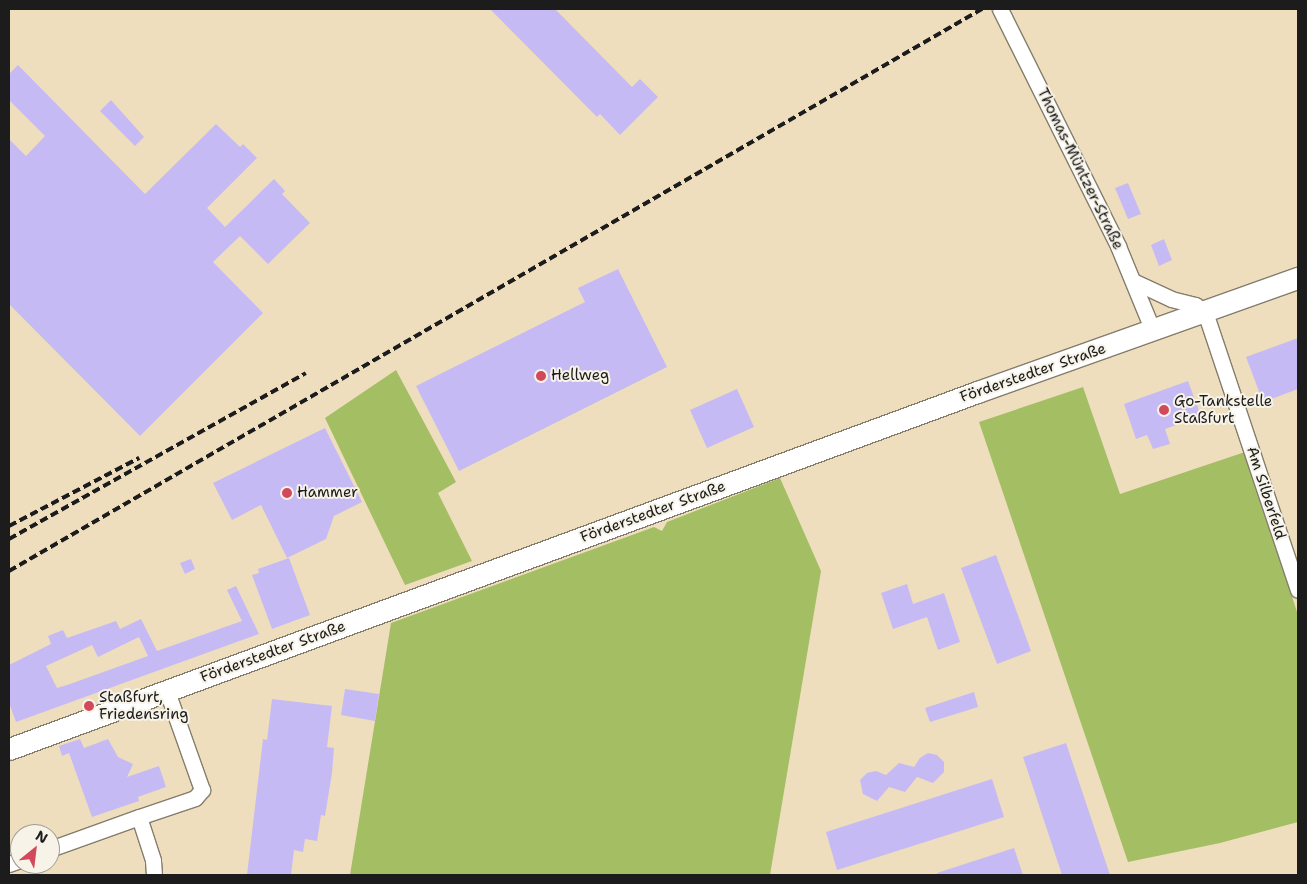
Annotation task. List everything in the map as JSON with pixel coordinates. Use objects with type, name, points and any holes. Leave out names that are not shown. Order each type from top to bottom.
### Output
[{"type":"main road","name":"Förderstedter Straße","points":[[9,749],[977,392],[1298,278]]},
{"type":"street","name":"Thomas-Müntzer-Straße","points":[[1000,9],[1135,282],[1153,331]]},
{"type":"street","points":[[1135,282],[1171,300],[1195,304],[1205,312]]},
{"type":"street","name":"Am Silberfeld","points":[[1205,312],[1298,590]]},
{"type":"street","points":[[60,846],[195,798],[202,790],[167,691]]},
{"type":"street","points":[[139,818],[153,860],[154,875]]},
{"type":"green space","points":[[396,370],[456,482],[438,493],[472,561],[405,585],[325,418]]},
{"type":"green space","points":[[1083,387],[1120,494],[1245,452],[1298,615],[1298,822],[1220,843],[1128,862],[979,422]]},
{"type":"green space","points":[[780,478],[821,571],[770,875],[350,875],[391,623],[654,527],[662,531],[667,522]]},
{"type":"building","points":[[490,9],[555,9],[632,87],[640,79],[658,97],[620,135],[600,114],[597,117]]},
{"type":"building","points":[[18,65],[145,194],[216,124],[240,147],[243,144],[257,158],[207,208],[225,227],[274,179],[285,191],[282,194],[310,223],[268,264],[240,236],[213,262],[263,313],[140,436],[9,304],[9,139],[26,156],[45,136],[9,100],[9,74]]},
{"type":"building","points":[[111,100],[144,137],[135,146],[100,111]]},
{"type":"building","points":[[1128,183],[1141,214],[1128,219],[1115,188]]},
{"type":"building","points":[[1164,239],[1172,260],[1159,266],[1151,245]]},
{"type":"building","name":"Hellweg","points":[[618,269],[667,367],[459,471],[416,386],[585,302],[578,288]]},
{"type":"building","points":[[1298,338],[1298,389],[1263,402],[1246,357]]},
{"type":"building","points":[[1188,381],[1201,416],[1165,429],[1170,444],[1153,449],[1147,435],[1136,439],[1124,404]]},
{"type":"building","points":[[737,389],[754,427],[707,448],[690,410]]},
{"type":"building","name":"Hammer","points":[[325,428],[362,502],[334,516],[326,539],[287,558],[261,505],[232,520],[213,483]]},
{"type":"building","points":[[996,555],[1031,651],[997,664],[961,568]]},
{"type":"building","points":[[289,558],[310,615],[272,629],[252,575],[259,573],[258,569]]},
{"type":"building","points":[[191,559],[195,569],[185,574],[180,563]]},
{"type":"building","points":[[907,584],[913,604],[944,593],[960,642],[938,650],[927,617],[893,629],[881,593]]},
{"type":"building","points":[[236,586],[259,634],[16,722],[9,703],[9,665],[51,644],[48,636],[63,630],[67,638],[116,621],[120,629],[141,619],[157,651],[242,621],[227,590]],"holes":[[[139,637],[148,656],[57,688],[46,666],[92,645],[98,657]]]},
{"type":"building","points":[[345,689],[379,694],[375,721],[341,715]]},
{"type":"building","points":[[974,692],[978,707],[930,722],[925,708]]},
{"type":"building","points":[[272,699],[332,706],[327,747],[334,748],[332,773],[325,816],[321,815],[317,841],[305,839],[303,852],[294,850],[291,875],[247,875],[263,739],[267,740]]},
{"type":"building","points":[[80,739],[84,748],[108,739],[118,757],[133,764],[127,777],[159,766],[166,787],[138,797],[139,801],[92,817],[69,753],[62,756],[59,746]]},
{"type":"building","points":[[1066,743],[1110,875],[1062,875],[1023,757]]},
{"type":"building","points":[[928,753],[937,755],[944,762],[944,772],[933,783],[917,777],[905,792],[889,787],[877,801],[863,794],[860,780],[867,773],[876,771],[886,775],[899,763],[914,767],[920,758]]},
{"type":"building","points":[[992,779],[1004,817],[837,870],[826,832]]},
{"type":"building","points":[[1014,848],[1023,875],[937,875],[937,873]]},
{"type":"railway","points":[[9,571],[982,9]]},
{"type":"railway","points":[[9,539],[306,373]]},
{"type":"railway","points":[[9,526],[139,458]]},
{"type":"place","name":"Hellweg","points":[[541,376]]},
{"type":"place","name":"Go-Tankstelle Staßfurt","points":[[1164,410]]},
{"type":"place","name":"Hammer","points":[[287,493]]},
{"type":"place","name":"Staßfurt, Friedensring","points":[[89,706]]}]
